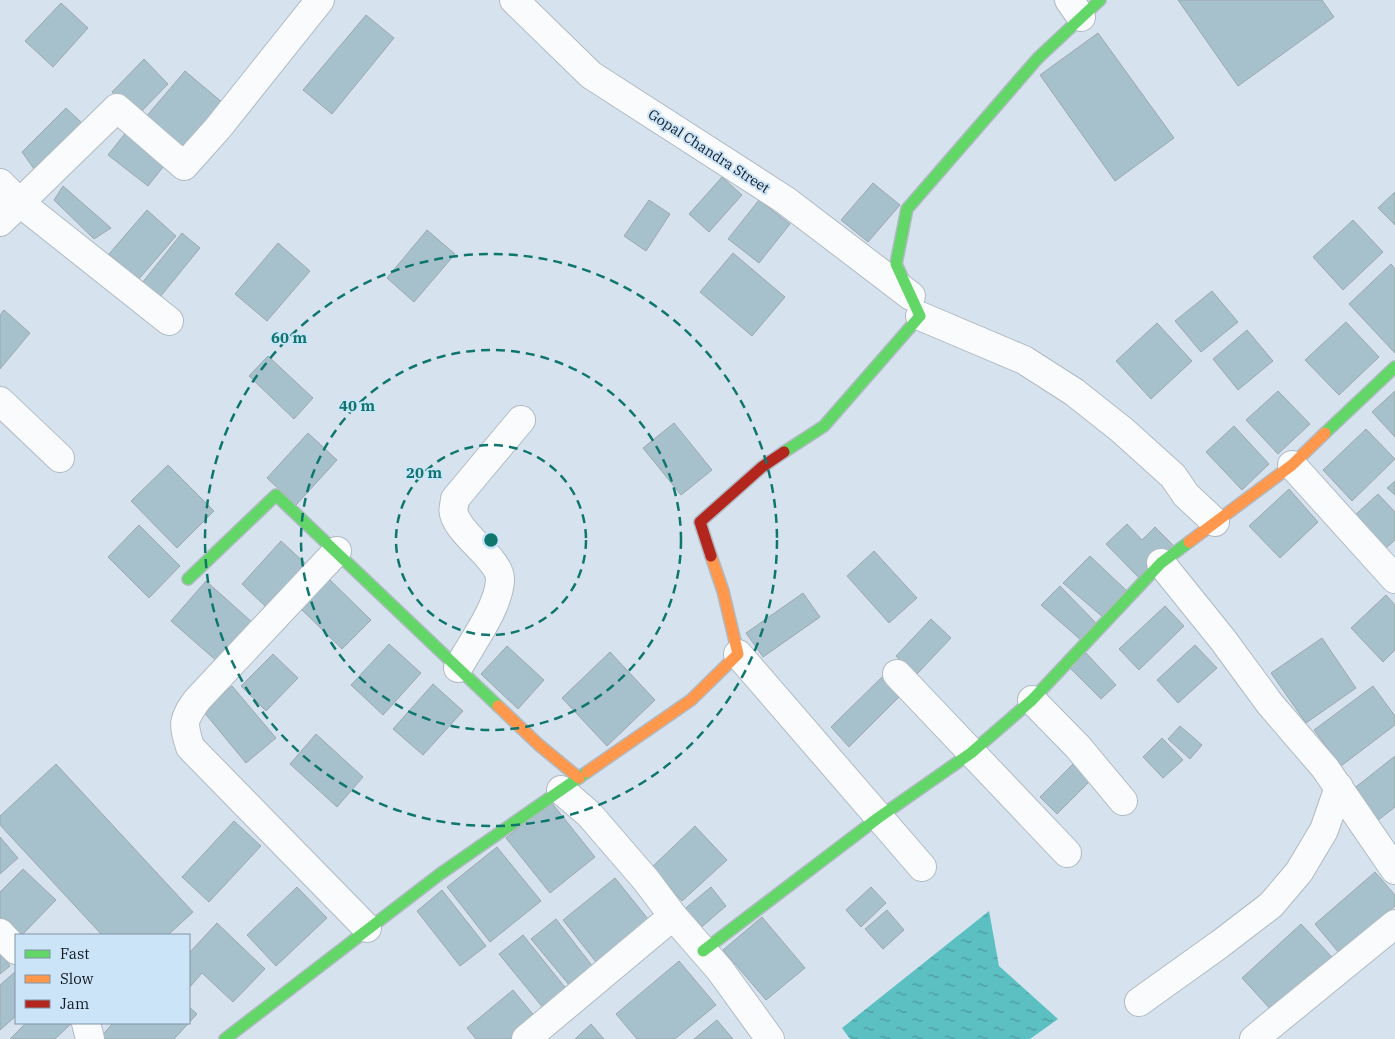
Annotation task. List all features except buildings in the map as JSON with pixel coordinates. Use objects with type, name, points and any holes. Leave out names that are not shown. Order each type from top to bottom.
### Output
[{"type":"street","points":[[0,222],[18,202],[118,108],[184,166],[218,128],[320,0]]},
{"type":"street","name":"Gopal Chandra Street","points":[[514,0],[591,75],[784,200],[916,306],[1024,360],[1074,392],[1122,430],[1173,476],[1186,495],[1215,522]]},
{"type":"street","points":[[922,867],[738,654],[723,591],[700,522],[762,467],[824,426],[916,306],[896,264],[908,209],[1083,6]]},
{"type":"street","points":[[0,183],[18,202],[169,321]]},
{"type":"street","points":[[703,951],[878,818],[971,753],[1032,700],[1161,563],[1292,465],[1395,367]]},
{"type":"street","points":[[0,401],[60,458]]},
{"type":"street","points":[[458,668],[494,602],[500,579],[496,569],[462,529],[453,513],[456,499],[520,420]]},
{"type":"street","points":[[1292,465],[1391,565]]},
{"type":"street","points":[[188,579],[276,494],[539,745],[570,784],[589,814],[646,880],[672,916],[703,951],[770,1039]]},
{"type":"street","points":[[337,551],[197,700],[185,717],[186,732],[190,747],[366,928]]},
{"type":"street","points":[[1161,563],[1223,640],[1270,704],[1325,768],[1395,870]]},
{"type":"street","points":[[225,1039],[366,928],[514,821],[692,700],[738,654]]},
{"type":"street","points":[[897,674],[1067,853]]},
{"type":"street","points":[[1032,700],[1078,746],[1122,802]]},
{"type":"street","points":[[1139,1002],[1271,905],[1298,872],[1324,830],[1338,787]]},
{"type":"street","points":[[526,1039],[672,916]]},
{"type":"street","points":[[1254,1039],[1395,924]]},
{"type":"street","points":[[0,933],[15,949]]},
{"type":"street","points":[[86,1024],[90,1039]]},
{"type":"water","points":[[989,911],[999,966],[1058,1019],[1030,1039],[850,1039],[842,1028]]},
{"type":"traffic: fast","points":[[784,452],[824,426],[920,316],[896,264],[907,209],[1038,58],[1100,0]]},
{"type":"traffic: fast","points":[[1325,433],[1395,367]]},
{"type":"traffic: fast","points":[[188,579],[276,495],[498,706]]},
{"type":"traffic: fast","points":[[703,951],[878,818],[971,753],[1032,700],[1161,563],[1189,542]]},
{"type":"traffic: fast","points":[[225,1039],[440,874],[587,772]]},
{"type":"traffic: slow","points":[[1189,542],[1292,465],[1325,433]]},
{"type":"traffic: slow","points":[[587,772],[691,700],[738,654],[723,591],[711,556]]},
{"type":"traffic: slow","points":[[498,706],[539,745],[579,778]]},
{"type":"traffic: jam","points":[[711,556],[700,522],[762,467],[784,452]]}]
